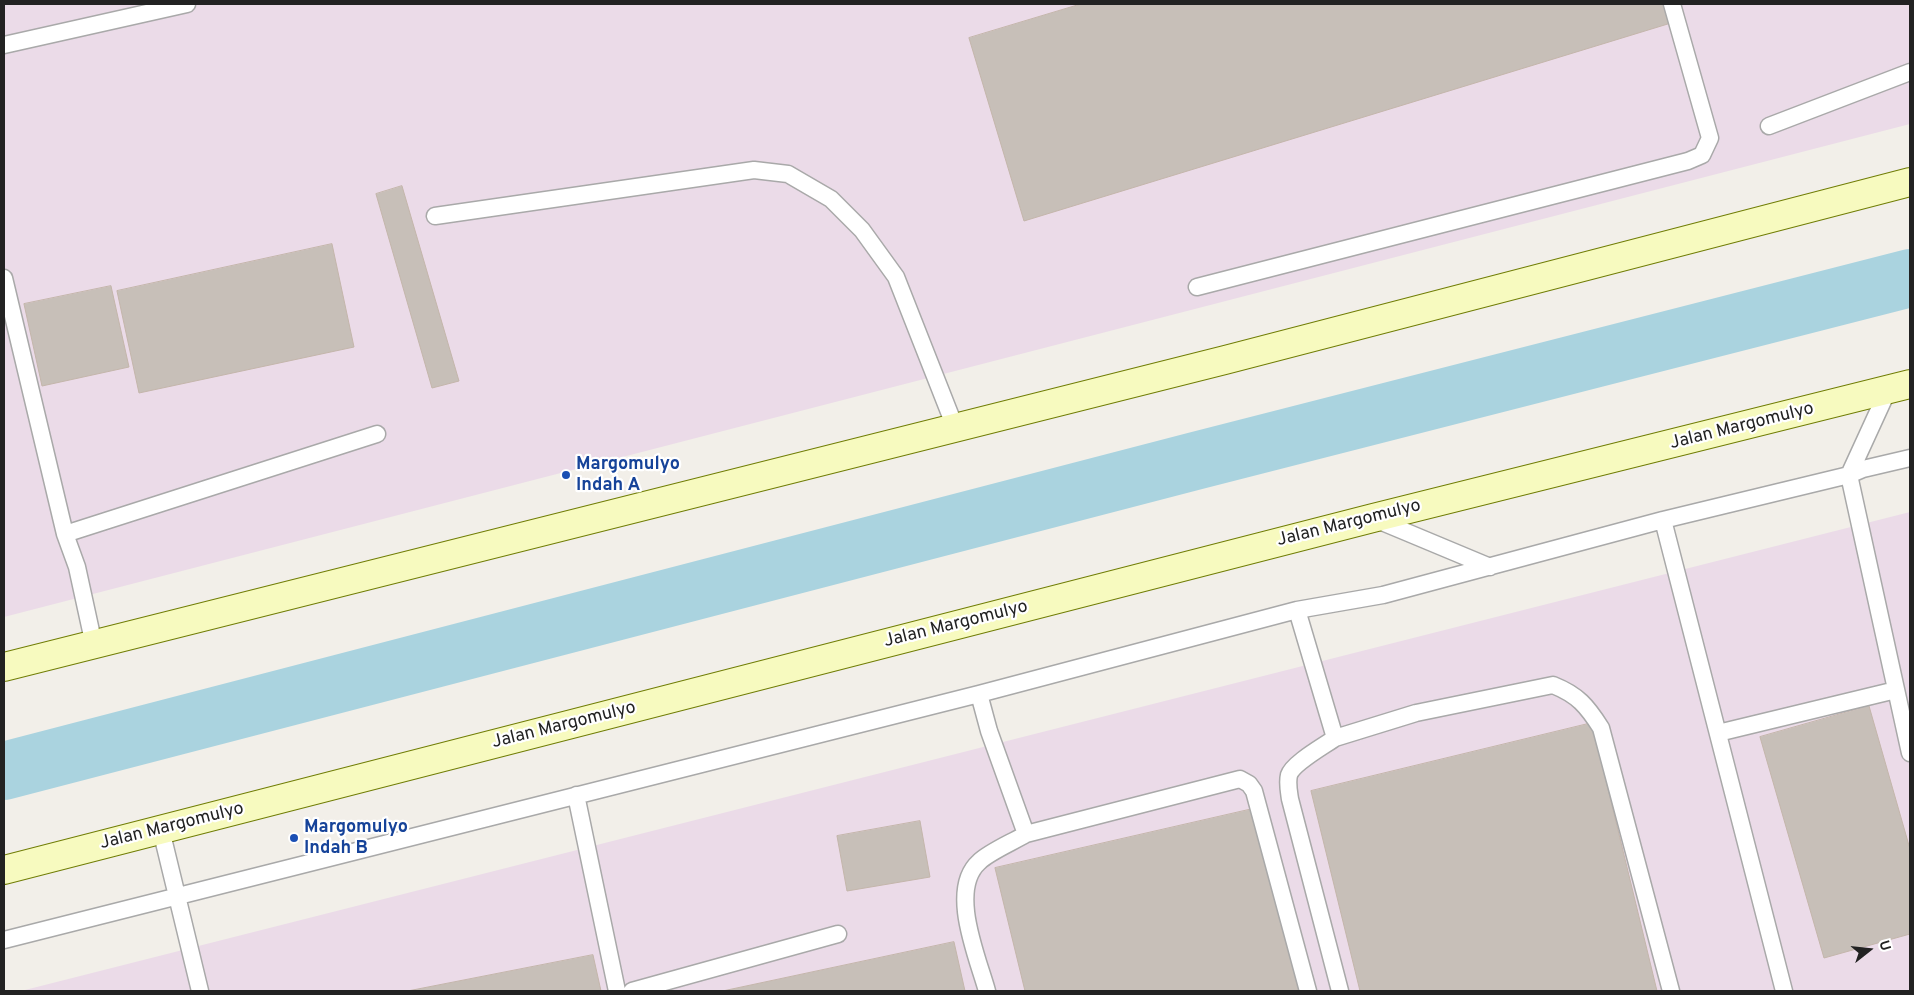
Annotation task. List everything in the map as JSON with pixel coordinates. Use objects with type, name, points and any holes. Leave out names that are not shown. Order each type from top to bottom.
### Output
[{"type":"main road","points":[[4,668],[1225,360],[1910,182]]},
{"type":"main road","name":"Jalan Margomulyo","points":[[4,870],[1373,518],[1899,387]]},
{"type":"lane","points":[[4,45],[187,4]]},
{"type":"lane","points":[[1197,287],[1688,161],[1702,155],[1710,138],[1672,4]]},
{"type":"lane","points":[[1769,126],[1910,72]]},
{"type":"lane","points":[[434,216],[754,170],[788,174],[831,199],[862,230],[896,277],[955,427]]},
{"type":"lane","points":[[4,278],[65,534],[76,567],[94,645]]},
{"type":"lane","points":[[1899,387],[1849,475],[1910,753]]},
{"type":"lane","points":[[65,534],[377,434]]},
{"type":"lane","points":[[4,940],[979,694],[1297,610],[1383,595],[1663,520],[1849,475],[1863,469],[1910,458]]},
{"type":"lane","points":[[1373,518],[1490,567]]},
{"type":"lane","points":[[1663,520],[1784,991]]},
{"type":"lane","points":[[1297,610],[1335,738]]},
{"type":"lane","points":[[1340,991],[1290,799],[1289,784],[1293,767],[1335,738],[1416,713],[1553,685],[1569,692],[1588,707],[1601,728],[1671,991]]},
{"type":"lane","points":[[1718,733],[1896,690]]},
{"type":"lane","points":[[979,694],[989,731],[1026,834]]},
{"type":"lane","points":[[987,991],[968,925],[964,895],[968,878],[978,862],[1026,834],[1240,779],[1249,784],[1254,791],[1308,991]]},
{"type":"lane","points":[[576,795],[617,991]]},
{"type":"lane","points":[[161,830],[200,991]]},
{"type":"lane","points":[[632,991],[838,934]]},
{"type":"shaded area","points":[[4,4],[1910,4],[1910,124],[4,617]]},
{"type":"shaded area","points":[[1910,512],[1910,991],[21,991]]},
{"type":"building","points":[[1081,4],[1665,4],[1671,23],[1024,221],[969,38]]},
{"type":"building","points":[[402,186],[459,381],[432,388],[376,194]]},
{"type":"building","points":[[332,244],[354,347],[139,393],[117,291]]},
{"type":"building","points":[[111,286],[129,367],[42,386],[24,304]]},
{"type":"building","points":[[1869,706],[1910,849],[1910,934],[1824,958],[1760,737]]},
{"type":"building","points":[[1592,723],[1657,991],[1360,991],[1311,791]]},
{"type":"building","points":[[1257,808],[1303,991],[1025,991],[995,868]]},
{"type":"building","points":[[920,821],[930,877],[847,891],[837,836]]},
{"type":"building","points":[[954,942],[965,991],[723,991]]},
{"type":"building","points":[[593,955],[601,991],[408,991]]},
{"type":"waterway","points":[[4,771],[1195,461],[1910,278]]},
{"type":"place","name":"Margomulyo Indah A","points":[[566,475]]},
{"type":"place","name":"Margomulyo Indah B","points":[[294,838]]}]
